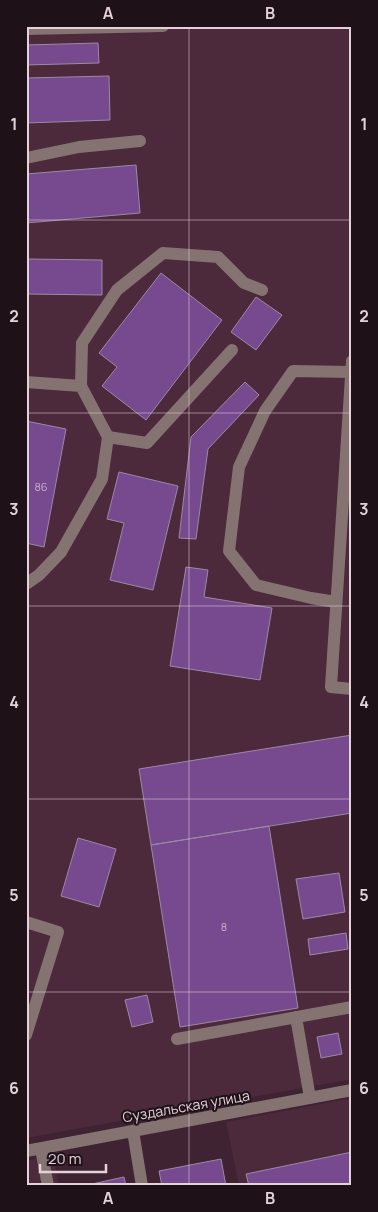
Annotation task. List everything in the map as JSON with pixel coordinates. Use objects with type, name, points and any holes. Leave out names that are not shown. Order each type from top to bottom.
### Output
[{"type":"street","points":[[26,29],[163,26]]},
{"type":"street","points":[[26,158],[79,147],[140,141]]},
{"type":"street","points":[[26,584],[32,574],[61,552],[102,479],[108,437],[81,386],[82,342],[117,290],[163,252],[218,257],[244,283],[262,290]]},
{"type":"street","points":[[108,437],[148,443],[232,350]]},
{"type":"street","points":[[336,602],[256,585],[228,551],[239,467],[266,411],[294,371],[351,366],[331,687],[352,689]]},
{"type":"street","points":[[26,382],[81,386]]},
{"type":"street","points":[[26,922],[58,932],[26,1036]]},
{"type":"street","points":[[177,1039],[352,1007]]},
{"type":"street","points":[[296,1017],[310,1098]]},
{"type":"street","name":"Суздальская улица","points":[[26,1151],[352,1090]]},
{"type":"street","points":[[133,1131],[142,1186]]},
{"type":"street","points":[[41,1149],[48,1186]]},
{"type":"shaded area","points":[[26,26],[352,26],[352,1079],[26,1138]]},
{"type":"shaded area","points":[[352,1098],[352,1186],[239,1186],[226,1122]]},
{"type":"shaded area","points":[[53,1156],[59,1186],[26,1186],[26,1161]]},
{"type":"building","points":[[98,43],[99,63],[26,65],[26,45]]},
{"type":"building","points":[[109,76],[110,120],[26,123],[26,78]]},
{"type":"building","points":[[136,165],[140,213],[26,223],[26,174]]},
{"type":"building","points":[[26,259],[102,260],[102,295],[26,294]]},
{"type":"building","points":[[161,273],[222,320],[146,420],[102,386],[117,367],[99,353]]},
{"type":"building","points":[[256,297],[282,315],[256,350],[231,332]]},
{"type":"building","points":[[245,382],[259,395],[208,449],[196,539],[179,538],[191,437]]},
{"type":"building","points":[[26,421],[66,429],[44,547],[26,543]]},
{"type":"building","points":[[119,472],[178,486],[153,590],[110,580],[124,523],[107,519]]},
{"type":"building","points":[[186,567],[208,570],[204,597],[272,608],[260,680],[170,666]]},
{"type":"building","points":[[352,735],[352,813],[151,845],[139,769]]},
{"type":"building","points":[[269,826],[298,1008],[180,1027],[151,845]]},
{"type":"building","points":[[78,838],[116,849],[99,907],[61,896]]},
{"type":"building","points":[[339,873],[345,912],[303,919],[296,879]]},
{"type":"building","points":[[346,933],[348,949],[310,955],[308,939]]},
{"type":"building","points":[[147,995],[153,1022],[132,1027],[125,1000]]},
{"type":"building","points":[[338,1033],[342,1054],[321,1058],[317,1037]]},
{"type":"building","points":[[352,1152],[352,1186],[249,1186],[246,1174]]},
{"type":"building","points":[[221,1159],[226,1186],[162,1186],[159,1171]]},
{"type":"building","points":[[124,1177],[126,1186],[83,1186]]}]
